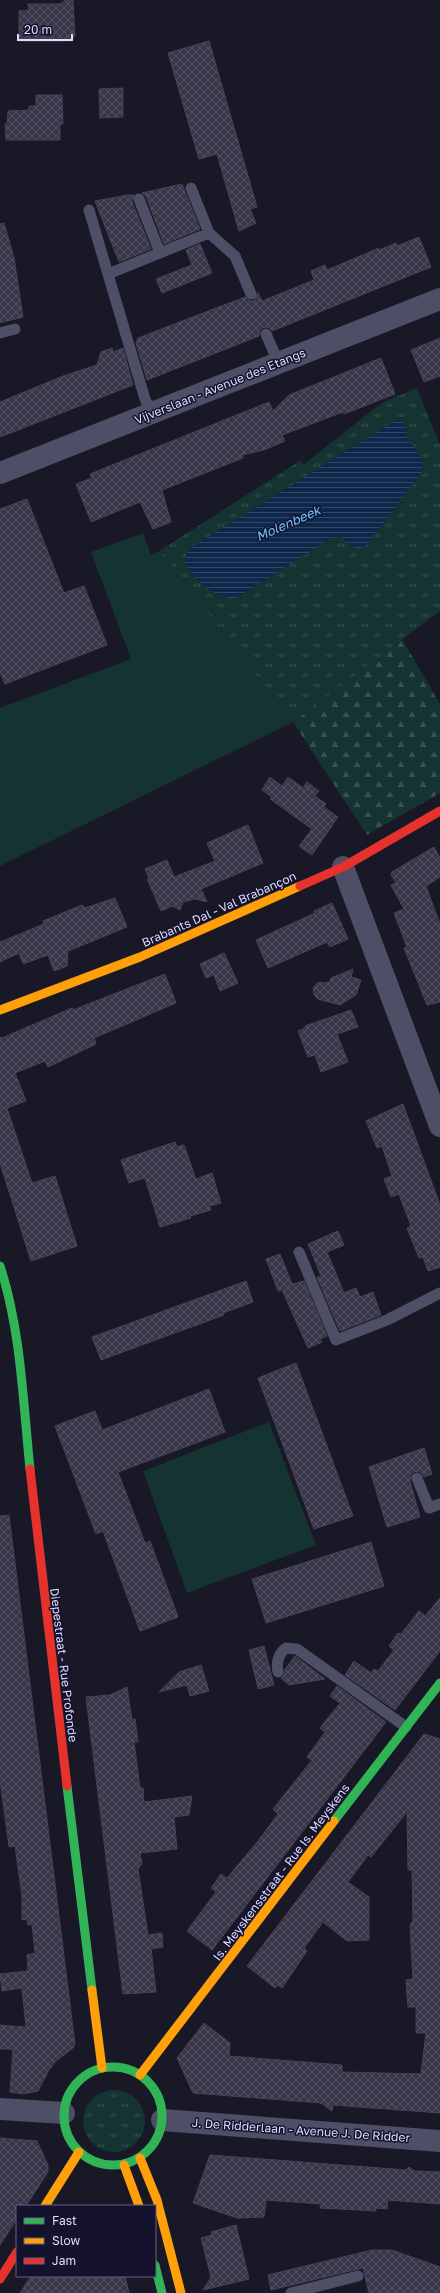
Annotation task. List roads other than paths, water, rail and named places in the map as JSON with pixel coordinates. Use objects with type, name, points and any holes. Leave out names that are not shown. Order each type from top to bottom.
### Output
[{"type":"main road","name":"Brabants Dal - Val Brabançon","points":[[0,1010],[140,957],[343,867],[440,811]]},
{"type":"main road","name":"Diepestraat - Rue Profonde","points":[[0,1266],[6,1284],[17,1350],[37,1539],[102,2068]]},
{"type":"main road","name":"Is. Meyskensstraat - Rue Is. Meyskens","points":[[140,2075],[439,1686]]},
{"type":"main road","points":[[102,2068],[123,2068],[140,2075],[152,2086],[158,2095],[162,2109],[162,2120],[156,2140],[140,2158],[124,2164],[99,2164],[79,2152],[70,2141],[66,2132],[64,2113],[67,2098],[74,2086],[92,2071],[102,2068]]},
{"type":"main road","points":[[47,2205],[79,2152]]},
{"type":"main road","points":[[140,2158],[158,2200],[181,2293]]},
{"type":"main road","points":[[124,2164],[139,2205]]},
{"type":"main road","points":[[0,2279],[16,2254]]},
{"type":"main road","points":[[156,2269],[162,2293]]},
{"type":"street","name":"Vijverslaan - Avenue des Etangs","points":[[0,473],[440,299]]},
{"type":"street","points":[[343,867],[440,1126]]},
{"type":"street","points":[[0,2109],[64,2113]]},
{"type":"street","name":"J. De Ridderlaan - Avenue J. De Ridder","points":[[162,2120],[440,2141]]},
{"type":"lane","points":[[191,188],[209,233],[235,256],[251,294]]},
{"type":"lane","points":[[139,199],[160,253]]},
{"type":"lane","points":[[89,210],[145,399],[152,414]]},
{"type":"lane","points":[[108,274],[209,233]]},
{"type":"lane","points":[[0,333],[15,329]]},
{"type":"lane","points":[[266,334],[278,362]]},
{"type":"lane","points":[[299,1252],[336,1340],[388,1320],[440,1293]]},
{"type":"lane","points":[[417,1478],[429,1508],[440,1504]]},
{"type":"lane","points":[[278,1672],[278,1657],[282,1651],[286,1648],[297,1649],[406,1727]]},
{"type":"lane","points":[[290,2293],[358,2276]]},
{"type":"water","name":"Molenbeek","points":[[398,419],[405,424],[407,436],[422,459],[422,472],[367,545],[359,549],[350,546],[341,536],[330,539],[235,599],[219,595],[206,587],[194,576],[184,562],[187,553],[195,545]]}]
